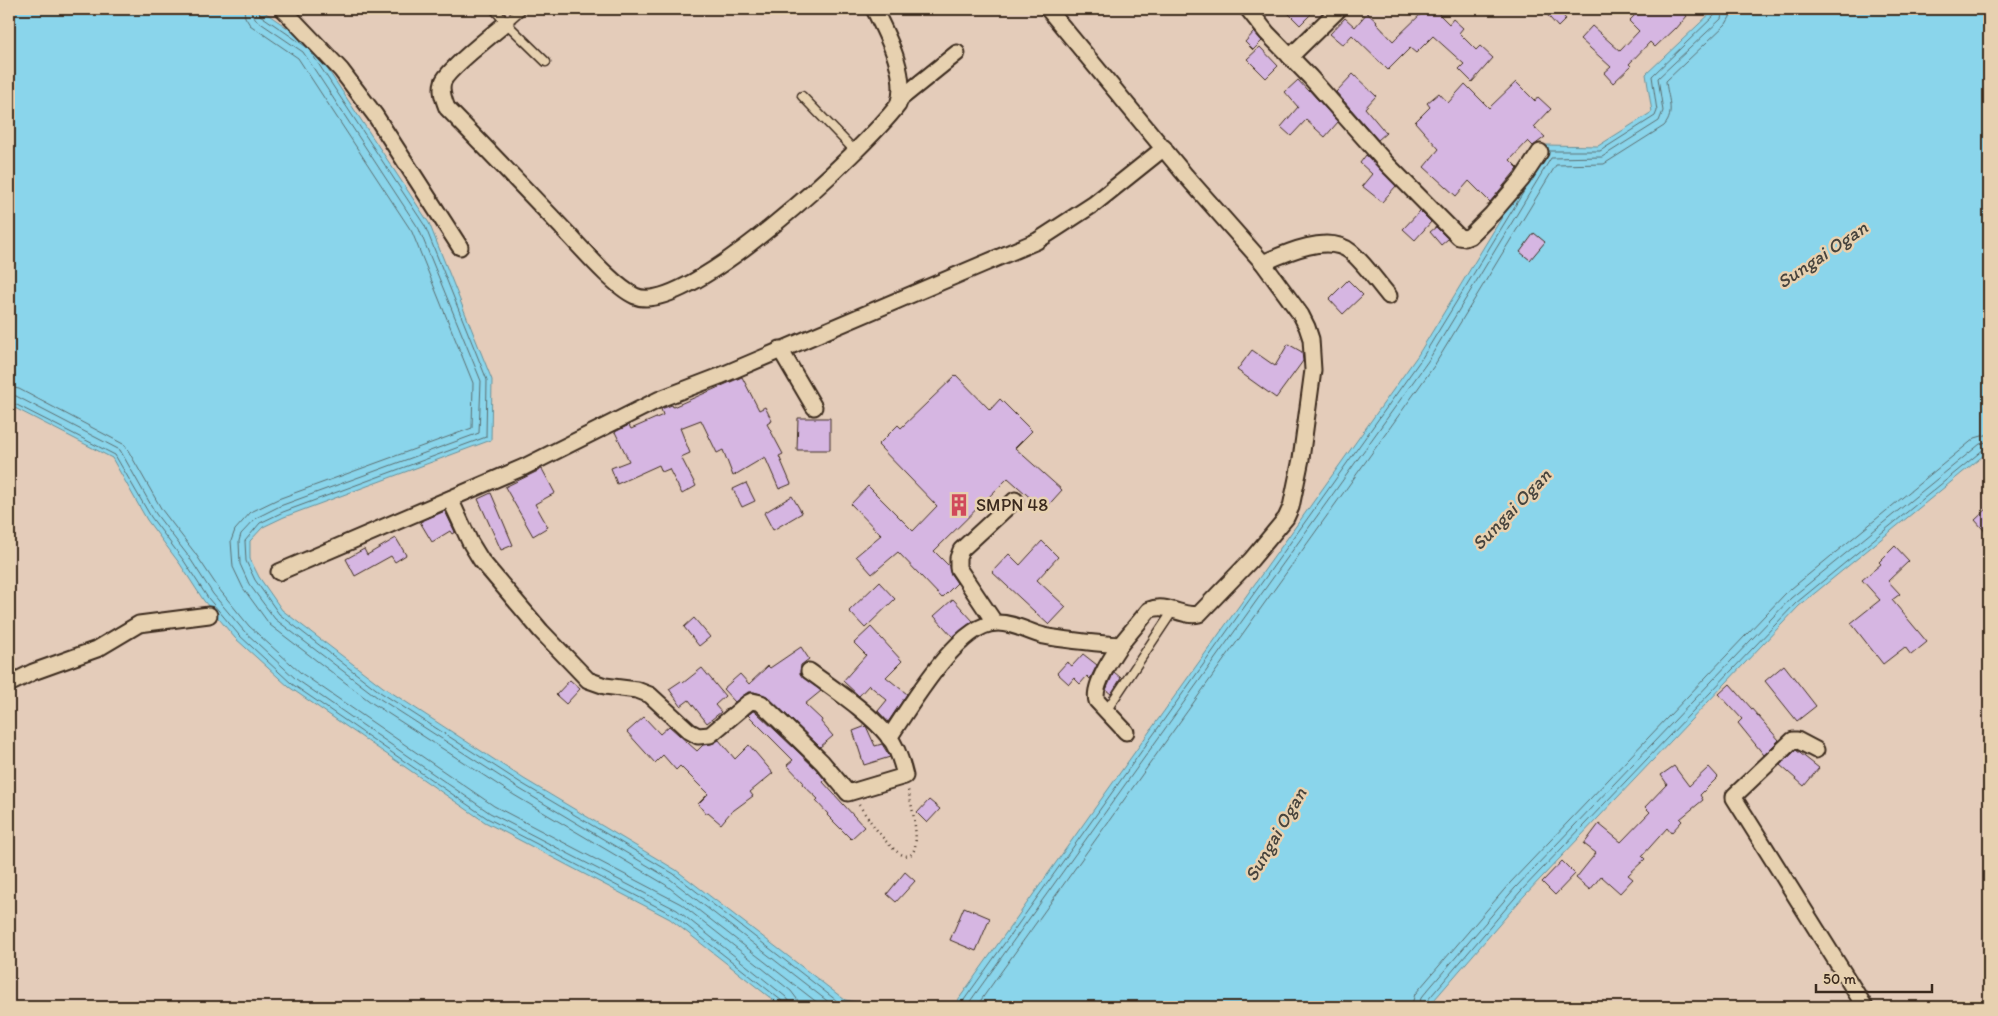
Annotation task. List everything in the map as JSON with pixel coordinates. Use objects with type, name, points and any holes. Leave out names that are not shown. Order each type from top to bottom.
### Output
[{"type":"street","points":[[283,9],[340,70],[375,115],[460,247]]},
{"type":"street","points":[[874,9],[893,52],[901,81],[900,99]]},
{"type":"street","points":[[1048,9],[1262,263],[1290,299],[1307,327],[1313,352],[1313,370],[1302,459],[1295,497],[1286,518],[1252,560],[1203,611],[1192,615],[1174,609],[1159,607],[1149,610],[1120,645],[1107,666],[1095,696],[1097,701],[1126,732]]},
{"type":"street","points":[[1248,9],[1387,164],[1459,237],[1465,238],[1470,236],[1492,214],[1522,179],[1540,152]]},
{"type":"street","points":[[1290,57],[1339,9]]},
{"type":"street","points":[[506,23],[465,58],[444,80],[442,89],[447,108],[594,261],[625,290],[643,298],[665,295],[702,277],[756,237],[820,185],[894,110],[900,99],[956,53]]},
{"type":"street","points":[[279,572],[524,467],[660,399],[720,376],[1037,241],[1094,204],[1164,148]]},
{"type":"street","points":[[1262,263],[1294,249],[1308,246],[1339,247],[1350,252],[1389,296]]},
{"type":"street","points":[[780,349],[814,407]]},
{"type":"street","points":[[450,499],[480,560],[541,631],[588,680],[604,686],[637,690],[650,695],[694,734],[703,737],[710,735],[748,703],[752,701],[761,702],[822,762],[848,792],[905,776],[899,755],[889,738],[844,697],[808,671]]},
{"type":"street","points":[[995,622],[958,568],[958,558],[961,550],[1016,500]]},
{"type":"street","points":[[9,684],[33,672],[97,650],[139,624],[209,615]]},
{"type":"street","points":[[889,738],[920,690],[949,654],[975,630],[984,625],[995,622],[1007,623],[1042,635],[1075,641],[1120,645]]},
{"type":"street","points":[[1816,750],[1797,740],[1793,740],[1734,798],[1865,1007]]},
{"type":"lane","points":[[494,9],[546,62]]},
{"type":"lane","points":[[506,23],[522,9]]},
{"type":"lane","points":[[802,96],[855,151]]},
{"type":"lane","points":[[1106,711],[1174,609]]},
{"type":"path","points":[[848,792],[892,847],[903,855],[908,856],[913,853],[916,847],[916,828],[905,776]]},
{"type":"water","points":[[9,9],[260,9],[311,44],[429,223],[492,380],[491,440],[284,517],[263,527],[250,541],[250,559],[259,577],[282,610],[383,687],[524,779],[676,870],[845,1000],[882,1007],[782,1007],[670,919],[485,822],[289,687],[235,638],[204,601],[180,564],[147,520],[112,458],[9,405]]},
{"type":"water","name":"Sungai Ogan","points":[[1715,9],[1989,9],[1989,451],[1799,606],[1524,896],[1428,1007],[953,1007],[1418,355],[1546,145],[1598,146],[1652,112],[1646,74]]},
{"type":"building","points":[[1284,9],[1316,9],[1300,25]]},
{"type":"building","points":[[1426,9],[1434,9],[1449,24],[1453,19],[1463,28],[1459,33],[1476,50],[1480,46],[1493,58],[1472,82],[1459,69],[1464,64],[1433,36],[1416,53],[1410,48],[1388,70],[1352,35],[1343,45],[1330,34],[1345,18],[1355,27],[1367,13],[1393,41]]},
{"type":"building","points":[[1542,9],[1557,9],[1566,19],[1558,27]]},
{"type":"building","points":[[1641,9],[1679,9],[1687,16],[1676,29],[1655,47],[1650,42],[1629,64],[1631,66],[1613,83],[1604,73],[1611,67],[1580,39],[1592,26],[1620,51],[1639,31],[1629,21]]},
{"type":"building","points":[[1254,32],[1262,41],[1253,50],[1245,42]]},
{"type":"building","points":[[1260,47],[1278,66],[1266,78],[1247,59]]},
{"type":"building","points":[[1353,74],[1376,96],[1365,108],[1386,133],[1378,140],[1336,92]]},
{"type":"building","points":[[1298,80],[1338,122],[1325,137],[1306,120],[1291,136],[1281,127],[1298,107],[1285,92]]},
{"type":"building","points":[[1516,82],[1535,101],[1538,97],[1551,109],[1534,127],[1545,137],[1533,146],[1528,141],[1510,160],[1518,168],[1490,202],[1469,181],[1456,196],[1424,167],[1439,149],[1415,122],[1430,107],[1427,103],[1439,93],[1448,103],[1465,84],[1489,108]]},
{"type":"building","points":[[1366,155],[1396,186],[1382,202],[1362,186],[1372,174],[1360,163]]},
{"type":"building","points":[[1420,211],[1431,222],[1415,240],[1403,229]]},
{"type":"building","points":[[1436,227],[1448,239],[1441,245],[1430,232]]},
{"type":"building","points":[[1534,233],[1545,242],[1530,260],[1520,252]]},
{"type":"building","points":[[1348,280],[1363,295],[1343,314],[1329,299]]},
{"type":"building","points":[[1288,344],[1302,352],[1303,361],[1276,398],[1237,370],[1252,350],[1275,366]]},
{"type":"building","points":[[956,375],[990,410],[1000,399],[1032,431],[1015,448],[1062,490],[1044,510],[1008,478],[934,551],[949,566],[950,573],[957,583],[942,598],[898,552],[872,574],[856,556],[881,535],[851,504],[868,486],[913,531],[937,506],[878,445],[898,425],[901,428]]},
{"type":"building","points":[[742,377],[759,410],[765,407],[772,421],[767,424],[783,454],[779,456],[791,484],[779,489],[765,457],[733,476],[723,450],[717,453],[701,420],[680,428],[690,453],[681,457],[696,486],[682,494],[669,469],[662,472],[659,465],[617,484],[611,468],[629,461],[615,432],[629,425],[631,429],[663,415],[661,409],[672,405],[673,407]]},
{"type":"building","points":[[798,418],[830,418],[830,450],[797,450]]},
{"type":"building","points":[[542,469],[555,493],[535,504],[548,527],[533,536],[505,487]]},
{"type":"building","points":[[746,483],[755,501],[742,507],[733,489]]},
{"type":"building","points":[[491,493],[513,545],[501,550],[478,499]]},
{"type":"building","points":[[792,496],[802,513],[773,530],[764,513]]},
{"type":"building","points":[[1989,507],[1989,536],[1975,520]]},
{"type":"building","points":[[445,511],[455,532],[452,534],[450,531],[432,542],[420,522]]},
{"type":"building","points":[[396,538],[406,555],[395,562],[391,556],[355,576],[346,559],[364,549],[367,555]]},
{"type":"building","points":[[1042,541],[1058,557],[1037,580],[1066,607],[1049,625],[992,572],[1009,554],[1020,565]]},
{"type":"building","points":[[1895,546],[1909,561],[1888,581],[1900,594],[1892,600],[1927,642],[1911,655],[1905,647],[1883,664],[1851,623],[1880,600],[1862,580],[1881,564],[1879,562]]},
{"type":"building","points":[[879,582],[895,599],[865,628],[849,611]]},
{"type":"building","points":[[953,599],[973,621],[953,637],[934,616]]},
{"type":"building","points":[[694,618],[710,637],[699,646],[684,627]]},
{"type":"building","points":[[871,627],[902,661],[886,677],[907,694],[888,722],[878,711],[887,700],[869,685],[859,696],[843,681],[866,655],[854,643]]},
{"type":"building","points":[[801,647],[809,659],[801,665],[800,674],[821,691],[805,704],[822,720],[821,722],[833,736],[820,747],[767,696],[748,692],[735,702],[723,689],[740,674],[749,684],[768,666],[770,668]]},
{"type":"building","points":[[1083,654],[1097,665],[1090,679],[1087,676],[1080,684],[1074,678],[1069,684],[1057,673],[1067,662],[1072,666]]},
{"type":"building","points":[[1784,665],[1816,706],[1797,721],[1765,681]]},
{"type":"building","points":[[702,668],[725,696],[715,705],[721,712],[707,723],[689,700],[681,706],[669,689],[681,681],[683,683]]},
{"type":"building","points":[[1114,672],[1121,678],[1111,694],[1106,690]]},
{"type":"building","points":[[570,680],[580,689],[566,704],[556,695]]},
{"type":"building","points":[[1730,684],[1779,740],[1764,755],[1738,723],[1742,719],[1719,694]]},
{"type":"building","points":[[753,711],[815,768],[825,780],[823,782],[864,827],[851,839],[827,815],[816,801],[818,799],[802,784],[803,782],[787,765],[793,760],[748,715]]},
{"type":"building","points":[[644,717],[660,734],[669,726],[697,751],[703,745],[719,740],[735,759],[749,745],[773,773],[750,792],[753,796],[730,813],[721,824],[708,813],[706,814],[698,804],[708,794],[680,766],[676,770],[663,755],[655,763],[627,732]]},
{"type":"building","points":[[866,726],[875,746],[882,744],[890,757],[864,765],[853,731]]},
{"type":"building","points":[[1796,750],[1819,768],[1804,786],[1780,765]]},
{"type":"building","points":[[1674,766],[1689,786],[1709,767],[1718,777],[1700,795],[1703,800],[1680,819],[1682,821],[1671,833],[1667,828],[1642,856],[1645,859],[1628,875],[1633,879],[1620,893],[1601,876],[1590,890],[1576,878],[1596,853],[1584,844],[1599,824],[1621,842],[1650,812],[1645,807],[1667,784],[1661,775]]},
{"type":"building","points":[[929,800],[940,809],[927,823],[917,813]]},
{"type":"building","points":[[1562,861],[1575,874],[1555,895],[1542,882]]},
{"type":"building","points":[[905,872],[915,881],[896,902],[887,894]]},
{"type":"building","points":[[964,907],[990,918],[976,951],[950,940]]},
{"type":"place","name":"SMPN 48","points":[[959,505]]}]
